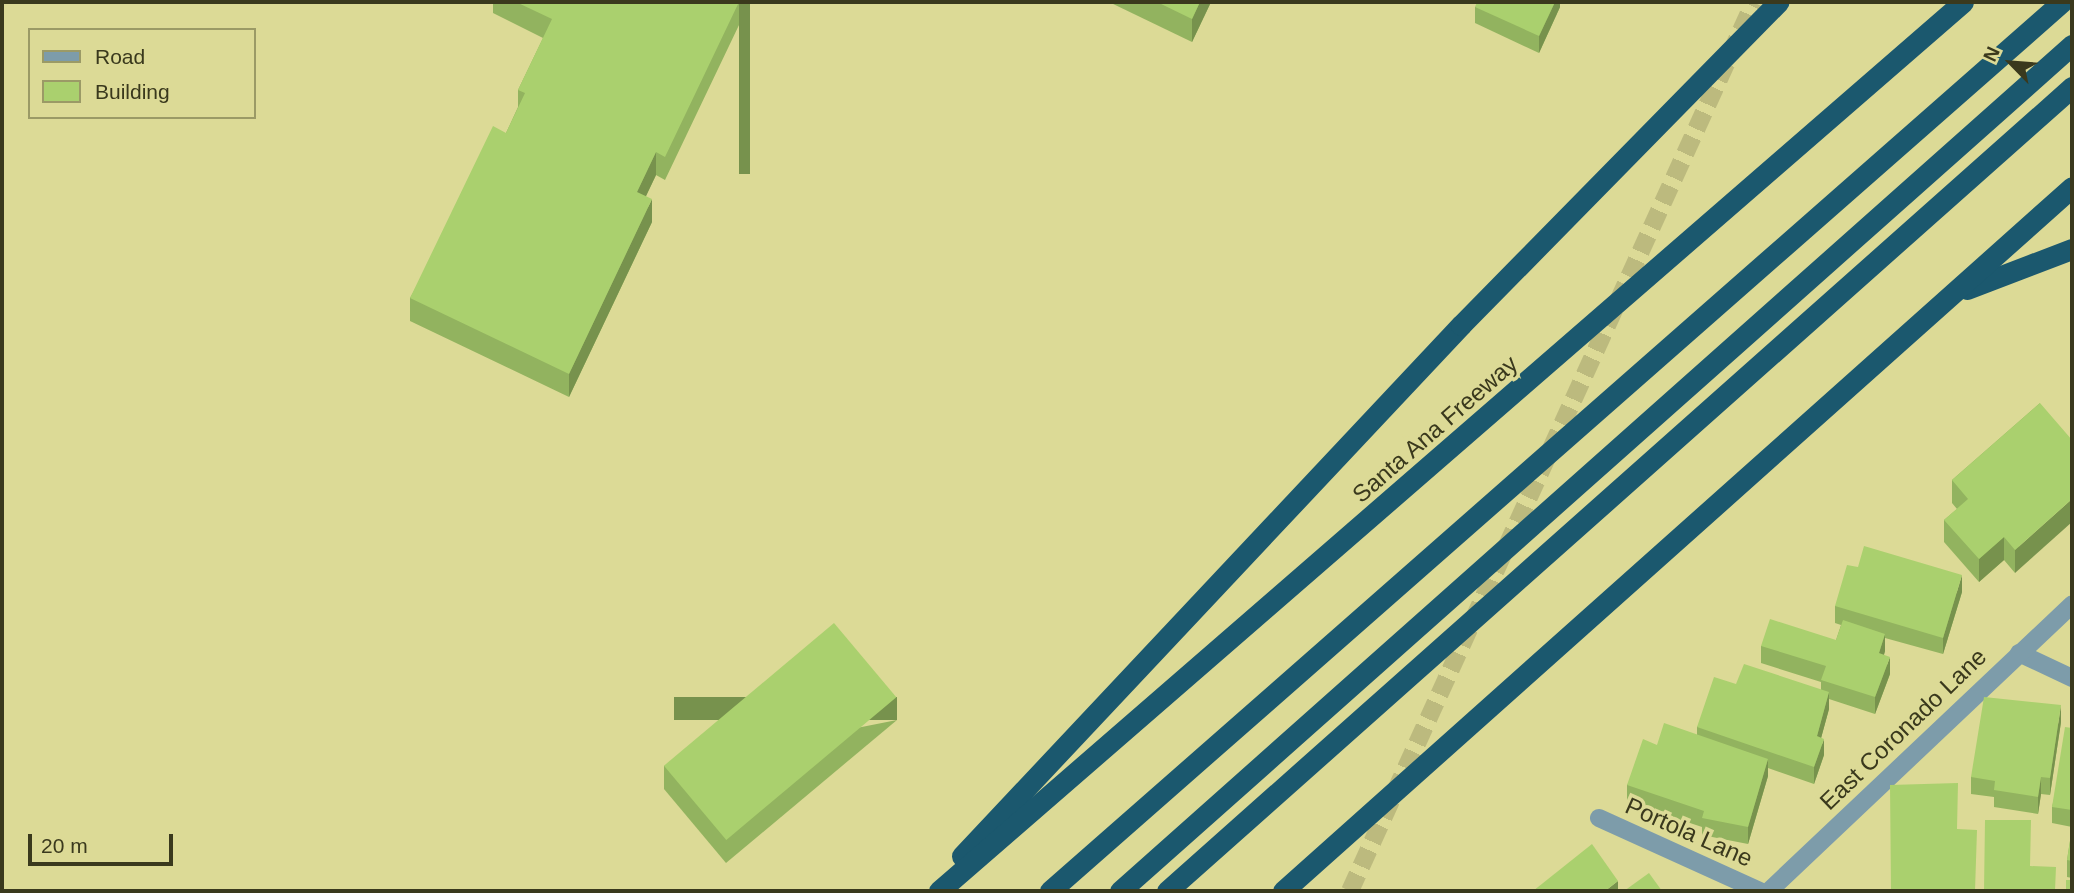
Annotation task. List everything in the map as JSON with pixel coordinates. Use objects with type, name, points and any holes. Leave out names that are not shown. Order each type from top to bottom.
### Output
[{"type":"highway","points":[[929,891],[1461,326],[1778,2]]},
{"type":"highway","name":"Santa Ana Freeway","points":[[939,891],[1963,2]]},
{"type":"highway","points":[[1050,891],[2062,2]]},
{"type":"highway","points":[[1120,891],[2072,45]]},
{"type":"highway","points":[[1167,891],[2072,87]]},
{"type":"highway","points":[[1283,891],[2072,187]]},
{"type":"highway","points":[[1955,293],[2072,249]]},
{"type":"street","name":"East Coronado Lane","points":[[1769,891],[2072,604]]},
{"type":"street","points":[[2019,653],[2072,678]]},
{"type":"street","name":"Portola Lane","points":[[1599,818],[1760,891]]},
{"type":"building","points":[[516,2],[739,2],[665,157],[656,152],[637,192],[652,199],[569,374],[410,298],[493,126],[506,133],[525,93],[518,90],[552,19]]},
{"type":"building","points":[[1157,2],[1200,2],[1192,19]]},
{"type":"building","points":[[1477,2],[1555,2],[1539,36],[1475,7]]},
{"type":"building","points":[[2040,403],[2072,440],[2072,499],[2015,550],[2004,537],[1979,559],[1944,520],[1968,499],[1952,480]]},
{"type":"building","points":[[1864,546],[1962,575],[1943,638],[1835,606],[1847,565],[1858,567]]},
{"type":"building","points":[[1770,619],[1836,640],[1843,620],[1885,634],[1879,653],[1890,657],[1875,697],[1821,680],[1826,666],[1761,646]]},
{"type":"building","points":[[834,623],[896,697],[726,840],[664,766]]},
{"type":"building","points":[[1744,664],[1829,692],[1817,736],[1824,739],[1814,767],[1697,727],[1714,677],[1736,684]]},
{"type":"building","points":[[1984,697],[2061,705],[2050,778],[2041,777],[2038,797],[1994,790],[1995,781],[1971,777]]},
{"type":"building","points":[[1664,723],[1768,759],[1748,827],[1702,818],[1704,811],[1627,785],[1643,739],[1657,745]]},
{"type":"building","points":[[2065,727],[2072,728],[2072,810],[2052,807]]},
{"type":"building","points":[[1958,783],[1957,829],[1977,830],[1975,891],[1891,891],[1890,785]]},
{"type":"building","points":[[1985,820],[2031,820],[2030,866],[2056,867],[2055,891],[1984,891]]},
{"type":"building","points":[[2072,828],[2072,861],[2067,860]]},
{"type":"building","points":[[1592,844],[1618,881],[1605,891],[1533,891]]},
{"type":"building","points":[[1649,873],[1662,891],[1624,891]]},
{"type":"building","points":[[2066,880],[2072,880],[2072,891],[2066,891]]},
{"type":"tunnel","points":[[1350,891],[1754,2]]}]
